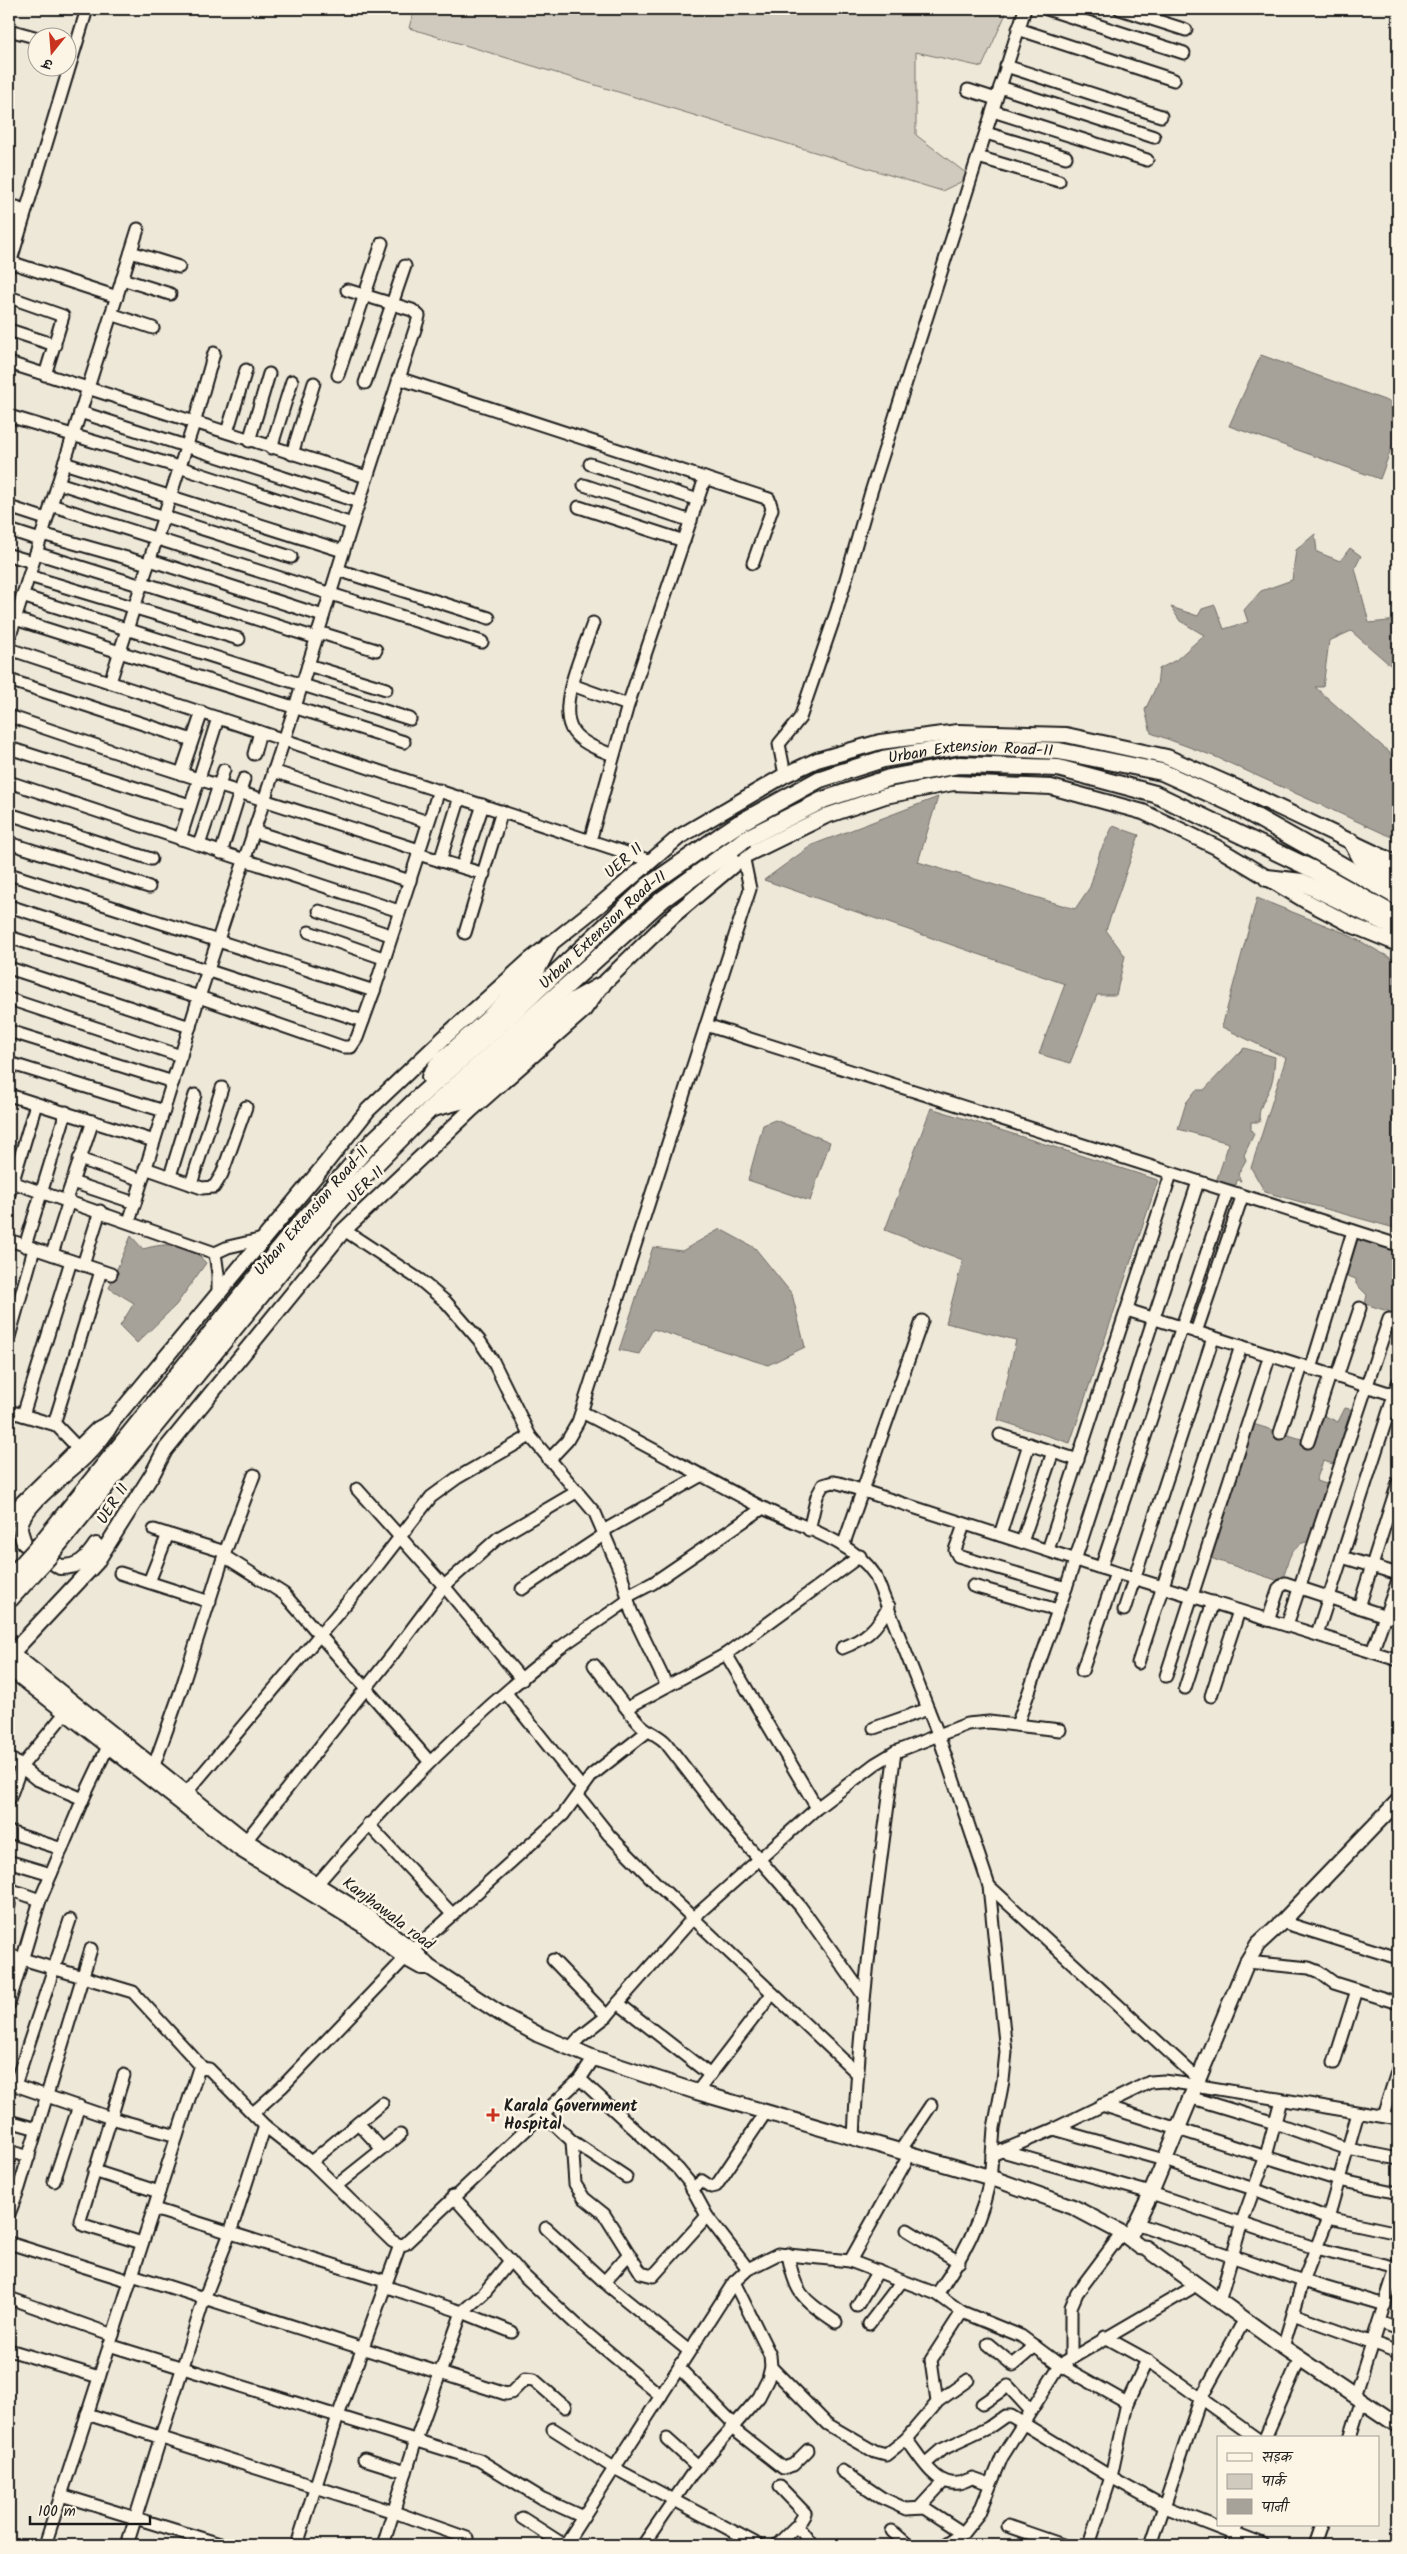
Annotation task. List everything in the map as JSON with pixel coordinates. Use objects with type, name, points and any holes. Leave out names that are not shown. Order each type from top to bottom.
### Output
[{"type":"highway","name":"Urban Extension Road-II","points":[[9,1600],[49,1556],[296,1240],[359,1156],[418,1097],[508,1017],[648,886],[732,828],[820,780],[883,759],[960,746],[1060,751],[1162,772],[1233,804],[1398,897]]},
{"type":"highway","name":"Urban Extension Road-II","points":[[9,1579],[39,1546],[296,1240],[340,1200],[431,1108],[663,899],[740,847],[823,800],[889,778],[959,765],[1058,768],[1155,794],[1312,869],[1398,916]]},
{"type":"highway","points":[[1352,842],[1362,860],[1398,881]]},
{"type":"highway","points":[[1267,878],[1302,882],[1398,929]]},
{"type":"highway","points":[[418,1097],[437,1065],[487,1020],[536,971],[550,944]]},
{"type":"highway","points":[[431,1108],[460,1101],[573,1001],[602,984]]},
{"type":"main road","name":"UER II","points":[[9,1516],[98,1429],[113,1422],[368,1110],[462,1022],[550,944],[679,837],[785,775],[817,760],[880,742],[958,732],[1066,735],[1167,757],[1240,788],[1398,864]]},
{"type":"main road","name":"UER II","points":[[10,1657],[96,1563],[166,1450],[344,1230],[472,1109],[584,1010],[602,984],[674,915],[740,847],[886,796],[954,783],[1050,787],[1143,812],[1216,847],[1346,922],[1398,944]]},
{"type":"main road","points":[[113,1422],[106,1434],[85,1458],[35,1502],[24,1516],[20,1527],[24,1543],[60,1567],[79,1565],[87,1558],[146,1470],[166,1450]]},
{"type":"main road","name":"Kanjhawala road","points":[[10,1657],[69,1708],[243,1845],[314,1888],[369,1917],[409,1954],[425,1960],[429,1967],[504,2016],[594,2058],[697,2092],[992,2178],[1073,2207],[1130,2239]]},
{"type":"main road","points":[[1130,2239],[1138,2224],[1193,2087],[1247,1962],[1258,1944],[1282,1922],[1398,1802]]},
{"type":"main road","points":[[1130,2239],[1142,2252],[1240,2326],[1298,2362],[1357,2403],[1398,2435]]},
{"type":"main road","points":[[1130,2239],[1146,2248],[1283,2347],[1298,2362]]},
{"type":"main road","points":[[1357,2403],[1398,2425]]},
{"type":"street","points":[[78,31],[87,9]]},
{"type":"street","points":[[785,775],[780,744],[800,718],[837,610],[870,492],[1025,9]]},
{"type":"street","points":[[1047,9],[1184,53]]},
{"type":"street","points":[[1120,9],[1186,30]]},
{"type":"street","points":[[9,30],[28,35]]},
{"type":"street","points":[[1018,30],[1174,80]]},
{"type":"street","points":[[1006,66],[1161,116]]},
{"type":"street","points":[[9,237],[61,78]]},
{"type":"street","points":[[1000,88],[1154,137]]},
{"type":"street","points":[[968,90],[996,99]]},
{"type":"street","points":[[993,111],[1147,160]]},
{"type":"street","points":[[986,133],[1066,157]]},
{"type":"street","points":[[978,157],[1059,182]]},
{"type":"street","points":[[18,207],[9,266],[117,296]]},
{"type":"street","points":[[9,639],[138,229]]},
{"type":"street","points":[[338,375],[382,243]]},
{"type":"street","points":[[131,252],[179,267]]},
{"type":"street","points":[[366,383],[405,266]]},
{"type":"street","points":[[122,278],[170,294]]},
{"type":"street","points":[[129,1222],[199,997],[262,801],[295,707],[418,316],[412,310],[347,290]]},
{"type":"street","points":[[9,297],[63,315],[45,375]]},
{"type":"street","points":[[111,314],[153,328]]},
{"type":"street","points":[[9,330],[55,345]]},
{"type":"street","points":[[110,682],[169,495],[187,445],[214,353]]},
{"type":"street","points":[[9,363],[194,420],[249,441],[367,477]]},
{"type":"street","points":[[227,432],[246,370]]},
{"type":"street","points":[[249,441],[269,374]]},
{"type":"street","points":[[398,378],[763,496],[771,502],[770,514],[753,563]]},
{"type":"street","points":[[271,448],[292,381]]},
{"type":"street","points":[[292,454],[314,384]]},
{"type":"street","points":[[80,412],[359,502]]},
{"type":"street","points":[[9,416],[179,467],[352,524]]},
{"type":"street","points":[[64,463],[343,551]]},
{"type":"street","points":[[590,464],[698,500]]},
{"type":"street","points":[[590,841],[628,705],[705,478]]},
{"type":"street","points":[[58,483],[291,557]]},
{"type":"street","points":[[584,486],[691,520]]},
{"type":"street","points":[[50,505],[331,592],[482,642]]},
{"type":"street","points":[[9,507],[46,519]]},
{"type":"street","points":[[579,507],[684,541]]},
{"type":"street","points":[[9,530],[149,562],[323,616]]},
{"type":"street","points":[[9,554],[34,558],[142,584],[317,635],[376,650]]},
{"type":"street","points":[[338,570],[489,618]]},
{"type":"street","points":[[29,576],[239,639]]},
{"type":"street","points":[[22,596],[410,718]]},
{"type":"street","points":[[15,618],[404,742]]},
{"type":"street","points":[[593,623],[566,708],[569,727],[584,742],[613,755]]},
{"type":"street","points":[[9,649],[651,861]]},
{"type":"street","points":[[308,665],[386,689]]},
{"type":"street","points":[[9,680],[192,740]]},
{"type":"street","points":[[572,685],[628,705]]},
{"type":"street","points":[[181,774],[202,712]]},
{"type":"street","points":[[9,716],[419,852],[440,861],[484,874]]},
{"type":"street","points":[[180,839],[218,718]]},
{"type":"street","points":[[254,754],[260,732]]},
{"type":"street","points":[[9,748],[190,805]]},
{"type":"street","points":[[199,845],[224,770]]},
{"type":"street","points":[[273,771],[428,822]]},
{"type":"street","points":[[222,853],[244,779]]},
{"type":"street","points":[[9,782],[399,911]]},
{"type":"street","points":[[9,937],[199,997],[347,1048],[354,1043],[374,991],[390,936],[439,790]]},
{"type":"street","points":[[440,861],[460,797]]},
{"type":"street","points":[[462,867],[483,805]]},
{"type":"street","points":[[549,1460],[573,1434],[582,1412],[750,889],[728,808]]},
{"type":"street","points":[[466,934],[502,811]]},
{"type":"street","points":[[9,814],[151,859]]},
{"type":"street","points":[[253,831],[410,881]]},
{"type":"street","points":[[9,843],[149,887]]},
{"type":"street","points":[[9,874],[374,991]]},
{"type":"street","points":[[9,906],[363,1021]]},
{"type":"street","points":[[319,911],[390,936]]},
{"type":"street","points":[[309,932],[383,958]]},
{"type":"street","points":[[9,968],[190,1027]]},
{"type":"street","points":[[9,999],[181,1056]]},
{"type":"street","points":[[706,1025],[1226,1192],[1398,1245]]},
{"type":"street","points":[[9,1031],[173,1082]]},
{"type":"street","points":[[9,1063],[164,1111]]},
{"type":"street","points":[[191,1184],[222,1088]]},
{"type":"street","points":[[9,1095],[154,1141]]},
{"type":"street","points":[[170,1176],[195,1095]]},
{"type":"street","points":[[36,1104],[10,1186],[42,1192],[215,1253],[228,1247],[264,1239]]},
{"type":"street","points":[[145,1168],[208,1189],[217,1184],[246,1107]]},
{"type":"street","points":[[9,1337],[42,1192],[66,1112]]},
{"type":"street","points":[[52,1254],[72,1182],[93,1121]]},
{"type":"street","points":[[79,1160],[142,1180]]},
{"type":"street","points":[[1048,1550],[1171,1174]]},
{"type":"street","points":[[72,1182],[135,1203]]},
{"type":"street","points":[[1017,1725],[1066,1588],[1198,1182]]},
{"type":"street","points":[[1101,1568],[1226,1192]]},
{"type":"street","points":[[1196,1332],[1242,1197]]},
{"type":"street","points":[[83,1265],[100,1211]]},
{"type":"street","points":[[344,1230],[420,1280],[457,1314],[493,1361],[530,1436],[549,1460],[578,1490],[591,1508],[604,1533],[622,1576],[628,1599],[667,1686]]},
{"type":"street","points":[[1280,1433],[1307,1368],[1353,1231]]},
{"type":"street","points":[[9,1240],[106,1272],[54,1424]]},
{"type":"street","points":[[215,1253],[218,1295]]},
{"type":"street","points":[[23,1415],[71,1261]]},
{"type":"street","points":[[1308,1442],[1360,1308]]},
{"type":"street","points":[[1127,1310],[1396,1396]]},
{"type":"street","points":[[1287,1625],[1389,1320]]},
{"type":"street","points":[[843,1546],[922,1321]]},
{"type":"street","points":[[1124,1610],[1213,1338]]},
{"type":"street","points":[[1138,1662],[1241,1346]]},
{"type":"street","points":[[1166,1676],[1270,1355]]},
{"type":"street","points":[[1317,1634],[1396,1396],[1398,1382]]},
{"type":"street","points":[[9,1411],[54,1424],[78,1448]]},
{"type":"street","points":[[582,1412],[763,1508],[860,1556],[875,1576],[889,1606],[938,1734],[989,1886],[1006,2052],[993,2133],[997,2153],[992,2178],[959,2262],[937,2294]]},
{"type":"street","points":[[1000,1435],[1078,1460]]},
{"type":"street","points":[[182,1797],[400,1537],[424,1504],[445,1486],[530,1436]]},
{"type":"street","points":[[1000,1535],[1030,1444]]},
{"type":"street","points":[[1022,1542],[1053,1452]]},
{"type":"street","points":[[151,1773],[225,1554],[254,1475]]},
{"type":"street","points":[[522,1590],[604,1533],[702,1475]]},
{"type":"street","points":[[809,1530],[823,1485],[833,1482],[863,1490],[964,1525],[1075,1560],[1398,1660]]},
{"type":"street","points":[[1360,1607],[1398,1483]]},
{"type":"street","points":[[356,1489],[444,1586],[522,1680]]},
{"type":"street","points":[[243,1845],[444,1586],[498,1538],[578,1490]]},
{"type":"street","points":[[314,1888],[368,1824],[429,1761],[522,1680],[560,1648],[628,1599],[653,1584],[763,1508]]},
{"type":"street","points":[[964,1525],[955,1550],[958,1556],[1066,1588]]},
{"type":"street","points":[[154,1530],[225,1554],[284,1594],[429,1761]]},
{"type":"street","points":[[149,1582],[168,1534]]},
{"type":"street","points":[[627,1708],[726,1654],[860,1556]]},
{"type":"street","points":[[1342,1556],[1398,1574]]},
{"type":"street","points":[[1082,1671],[1116,1572]]},
{"type":"street","points":[[120,1573],[210,1602]]},
{"type":"street","points":[[1372,1652],[1398,1580]]},
{"type":"street","points":[[1268,1620],[1280,1585],[1285,1583],[1398,1620]]},
{"type":"street","points":[[973,1586],[1058,1610]]},
{"type":"street","points":[[1185,1688],[1213,1602]]},
{"type":"street","points":[[842,1648],[861,1640],[875,1630],[889,1606]]},
{"type":"street","points":[[1211,1696],[1239,1611]]},
{"type":"street","points":[[726,1654],[817,1808]]},
{"type":"street","points":[[594,1665],[627,1708],[648,1731],[661,1737],[726,1822],[800,1906],[864,1996]]},
{"type":"street","points":[[506,1694],[616,1842],[772,1994],[857,2072]]},
{"type":"street","points":[[9,1800],[12,1777],[69,1708]]},
{"type":"street","points":[[874,1728],[928,1709]]},
{"type":"street","points":[[570,2048],[578,2038],[607,2016],[694,1918],[817,1808],[851,1780],[894,1752],[957,1726],[976,1722],[1060,1730]]},
{"type":"street","points":[[253,2113],[282,2087],[409,1954],[563,1815],[592,1775],[648,1731]]},
{"type":"street","points":[[9,2004],[40,1900],[83,1799],[111,1741]]},
{"type":"street","points":[[854,2139],[857,2072],[864,1996],[894,1752]]},
{"type":"street","points":[[9,1757],[49,1786],[83,1799]]},
{"type":"street","points":[[368,1824],[453,1914]]},
{"type":"street","points":[[9,1832],[62,1849]]},
{"type":"street","points":[[11,1862],[51,1874]]},
{"type":"street","points":[[989,1886],[1193,2087],[1275,2122],[1348,2149],[1398,2159]]},
{"type":"street","points":[[9,1889],[40,1900]]},
{"type":"street","points":[[70,1920],[12,2084],[111,2118],[177,2136]]},
{"type":"street","points":[[1282,1922],[1398,1958]]},
{"type":"street","points":[[9,2214],[29,2157],[91,1948]]},
{"type":"street","points":[[9,1956],[133,1992],[201,2066],[209,2069],[265,2126],[311,2162],[392,2241],[400,2244],[406,2244],[453,2196],[580,2079],[594,2058]]},
{"type":"street","points":[[553,1960],[607,2016]]},
{"type":"street","points":[[1247,1962],[1309,1968],[1319,1972],[1328,1980],[1398,2003]]},
{"type":"street","points":[[1334,2063],[1357,1990]]},
{"type":"street","points":[[697,2092],[772,1994]]},
{"type":"street","points":[[618,2003],[709,2074]]},
{"type":"street","points":[[45,2545],[197,2072],[201,2066]]},
{"type":"street","points":[[1383,2116],[1398,2069]]},
{"type":"street","points":[[124,2075],[94,2170],[81,2223],[142,2243]]},
{"type":"street","points":[[580,2079],[678,2169],[707,2216],[748,2269]]},
{"type":"street","points":[[997,2153],[1054,2129],[1150,2082],[1164,2081],[1398,2120]]},
{"type":"street","points":[[1219,2302],[1242,2222],[1266,2156],[1281,2100]]},
{"type":"street","points":[[311,2162],[382,2103]]},
{"type":"street","points":[[850,2261],[931,2105]]},
{"type":"street","points":[[1102,2105],[1339,2180],[1398,2193]]},
{"type":"street","points":[[54,2181],[79,2106]]},
{"type":"street","points":[[692,2189],[702,2181],[711,2187],[716,2186],[766,2112]]},
{"type":"street","points":[[1283,2347],[1303,2282],[1328,2218],[1358,2112]]},
{"type":"street","points":[[542,2113],[572,2141],[626,2177]]},
{"type":"street","points":[[9,2121],[37,2129]]},
{"type":"street","points":[[358,2123],[382,2149]]},
{"type":"street","points":[[127,2545],[204,2299],[230,2232],[265,2126]]},
{"type":"street","points":[[1054,2129],[1164,2160],[1254,2190],[1328,2218],[1398,2234]]},
{"type":"street","points":[[336,2186],[400,2135]]},
{"type":"street","points":[[572,2141],[575,2184],[584,2198],[604,2214],[641,2273],[653,2276],[707,2216]]},
{"type":"street","points":[[9,2151],[29,2157]]},
{"type":"street","points":[[997,2153],[1151,2193],[1315,2248],[1398,2266],[1390,2298],[1379,2322],[1373,2342],[1350,2436]]},
{"type":"street","points":[[94,2170],[159,2192]]},
{"type":"street","points":[[453,2196],[510,2261],[578,2326],[661,2396]]},
{"type":"street","points":[[154,2209],[230,2232],[384,2284],[512,2332]]},
{"type":"street","points":[[1138,2224],[1303,2282],[1390,2298]]},
{"type":"street","points":[[546,2228],[604,2282],[689,2352]]},
{"type":"street","points":[[907,2230],[959,2262]]},
{"type":"street","points":[[1071,2358],[1071,2307],[1078,2293],[1130,2239]]},
{"type":"street","points":[[9,2243],[204,2299],[506,2394],[511,2393],[525,2379],[534,2380],[565,2407]]},
{"type":"street","points":[[297,2545],[338,2416],[400,2244]]},
{"type":"street","points":[[522,2518],[565,2545],[734,2282],[748,2269],[778,2254],[850,2261],[937,2294],[962,2312],[1021,2336],[1060,2365],[1127,2403]]},
{"type":"street","points":[[788,2254],[798,2291],[804,2299],[836,2322]]},
{"type":"street","points":[[604,2282],[628,2255]]},
{"type":"street","points":[[383,2545],[416,2440],[462,2312],[484,2292],[510,2261]]},
{"type":"street","points":[[857,2306],[878,2271]]},
{"type":"street","points":[[869,2324],[902,2281]]},
{"type":"street","points":[[644,2544],[698,2467],[758,2397],[768,2379],[771,2368],[770,2355],[734,2282]]},
{"type":"street","points":[[945,2545],[963,2533],[979,2513],[1002,2457],[1060,2365],[1190,2289]]},
{"type":"street","points":[[12,2299],[182,2368],[479,2460],[540,2498],[583,2517]]},
{"type":"street","points":[[937,2402],[931,2360],[962,2312]]},
{"type":"street","points":[[1293,2314],[1398,2352]]},
{"type":"street","points":[[1379,2322],[1398,2329]]},
{"type":"street","points":[[1152,2545],[1200,2400],[1240,2326]]},
{"type":"street","points":[[1105,2337],[1147,2360],[1200,2400],[1253,2436]]},
{"type":"street","points":[[988,2344],[1013,2366],[1035,2346]]},
{"type":"street","points":[[9,2350],[99,2377]]},
{"type":"street","points":[[1090,2545],[1111,2477],[1127,2403],[1147,2360]]},
{"type":"street","points":[[1266,2436],[1298,2362]]},
{"type":"street","points":[[679,2368],[733,2426],[783,2468],[793,2466],[808,2450]]},
{"type":"street","points":[[771,2368],[827,2424],[875,2452],[886,2455],[906,2439],[937,2402],[968,2380]]},
{"type":"street","points":[[982,2404],[1008,2386],[1030,2410]]},
{"type":"street","points":[[87,2414],[394,2512],[467,2538]]},
{"type":"street","points":[[926,2463],[941,2450],[988,2428],[1005,2416],[1023,2422],[1111,2477],[1165,2507],[1217,2523]]},
{"type":"street","points":[[553,2429],[614,2468],[674,2502],[759,2545]]},
{"type":"street","points":[[667,2439],[698,2467]]},
{"type":"street","points":[[906,2439],[944,2482],[963,2483],[973,2478],[990,2484]]},
{"type":"street","points":[[364,2459],[406,2472]]},
{"type":"street","points":[[842,2472],[882,2498],[906,2509],[921,2506],[944,2482]]},
{"type":"street","points":[[777,2545],[792,2528],[796,2528],[805,2513],[780,2487]]},
{"type":"street","points":[[61,2495],[222,2545]]},
{"type":"street","points":[[921,2506],[963,2533]]},
{"type":"street","points":[[1008,2526],[1063,2545]]},
{"type":"street","points":[[1314,2545],[1321,2526]]},
{"type":"street","points":[[796,2528],[812,2545]]},
{"type":"street","points":[[1231,2545],[1235,2529],[1263,2545]]},
{"type":"street","points":[[892,2531],[908,2545]]},
{"type":"green space","points":[[414,9],[1008,9],[982,67],[916,52],[916,135],[971,177],[942,191],[409,28]]},
{"type":"water","points":[[1261,355],[1398,405],[1398,430],[1380,479],[1229,426]]},
{"type":"water","points":[[1315,534],[1317,552],[1340,561],[1350,548],[1361,556],[1355,568],[1369,623],[1398,620],[1397,671],[1351,631],[1329,641],[1323,687],[1315,687],[1398,760],[1398,840],[1216,757],[1151,733],[1145,710],[1157,685],[1159,669],[1176,660],[1204,635],[1180,621],[1171,607],[1198,616],[1202,609],[1215,605],[1224,629],[1248,622],[1244,610],[1261,591],[1292,580],[1296,550]]},
{"type":"water","points":[[938,797],[918,862],[1075,909],[1090,887],[1100,852],[1113,826],[1139,835],[1106,930],[1125,956],[1116,995],[1097,995],[1070,1063],[1039,1054],[1065,984],[764,880],[812,845]]},
{"type":"water","points":[[1257,898],[1345,933],[1398,962],[1398,1229],[1265,1192],[1251,1168],[1286,1058],[1222,1027]]},
{"type":"water","points":[[1244,1048],[1275,1057],[1272,1082],[1259,1112],[1260,1122],[1251,1122],[1251,1130],[1254,1134],[1244,1155],[1246,1160],[1238,1174],[1241,1181],[1237,1180],[1236,1185],[1216,1182],[1229,1143],[1178,1129],[1186,1103],[1196,1090],[1204,1090]]},
{"type":"water","points":[[931,1108],[1158,1180],[1070,1443],[998,1420],[1016,1340],[946,1323],[963,1260],[885,1230]]},
{"type":"water","points":[[775,1120],[830,1142],[810,1201],[748,1180],[763,1125]]},
{"type":"water","points":[[720,1229],[755,1248],[792,1294],[805,1347],[768,1365],[653,1329],[639,1354],[619,1350],[653,1247],[682,1251]]},
{"type":"water","points":[[1359,1234],[1398,1247],[1397,1314],[1365,1304],[1367,1295],[1356,1284],[1356,1279],[1345,1275]]},
{"type":"water","points":[[131,1236],[143,1249],[161,1245],[185,1247],[206,1263],[176,1305],[137,1343],[120,1326],[134,1303],[109,1288]]},
{"type":"water","points":[[1345,1408],[1355,1410],[1337,1465],[1323,1461],[1316,1481],[1330,1485],[1312,1541],[1298,1545],[1294,1550],[1288,1561],[1282,1582],[1213,1559],[1209,1553],[1253,1424],[1311,1442],[1323,1415],[1338,1422]]},
{"type":"place","name":"Karala Government Hospital","points":[[493,2115]]}]
